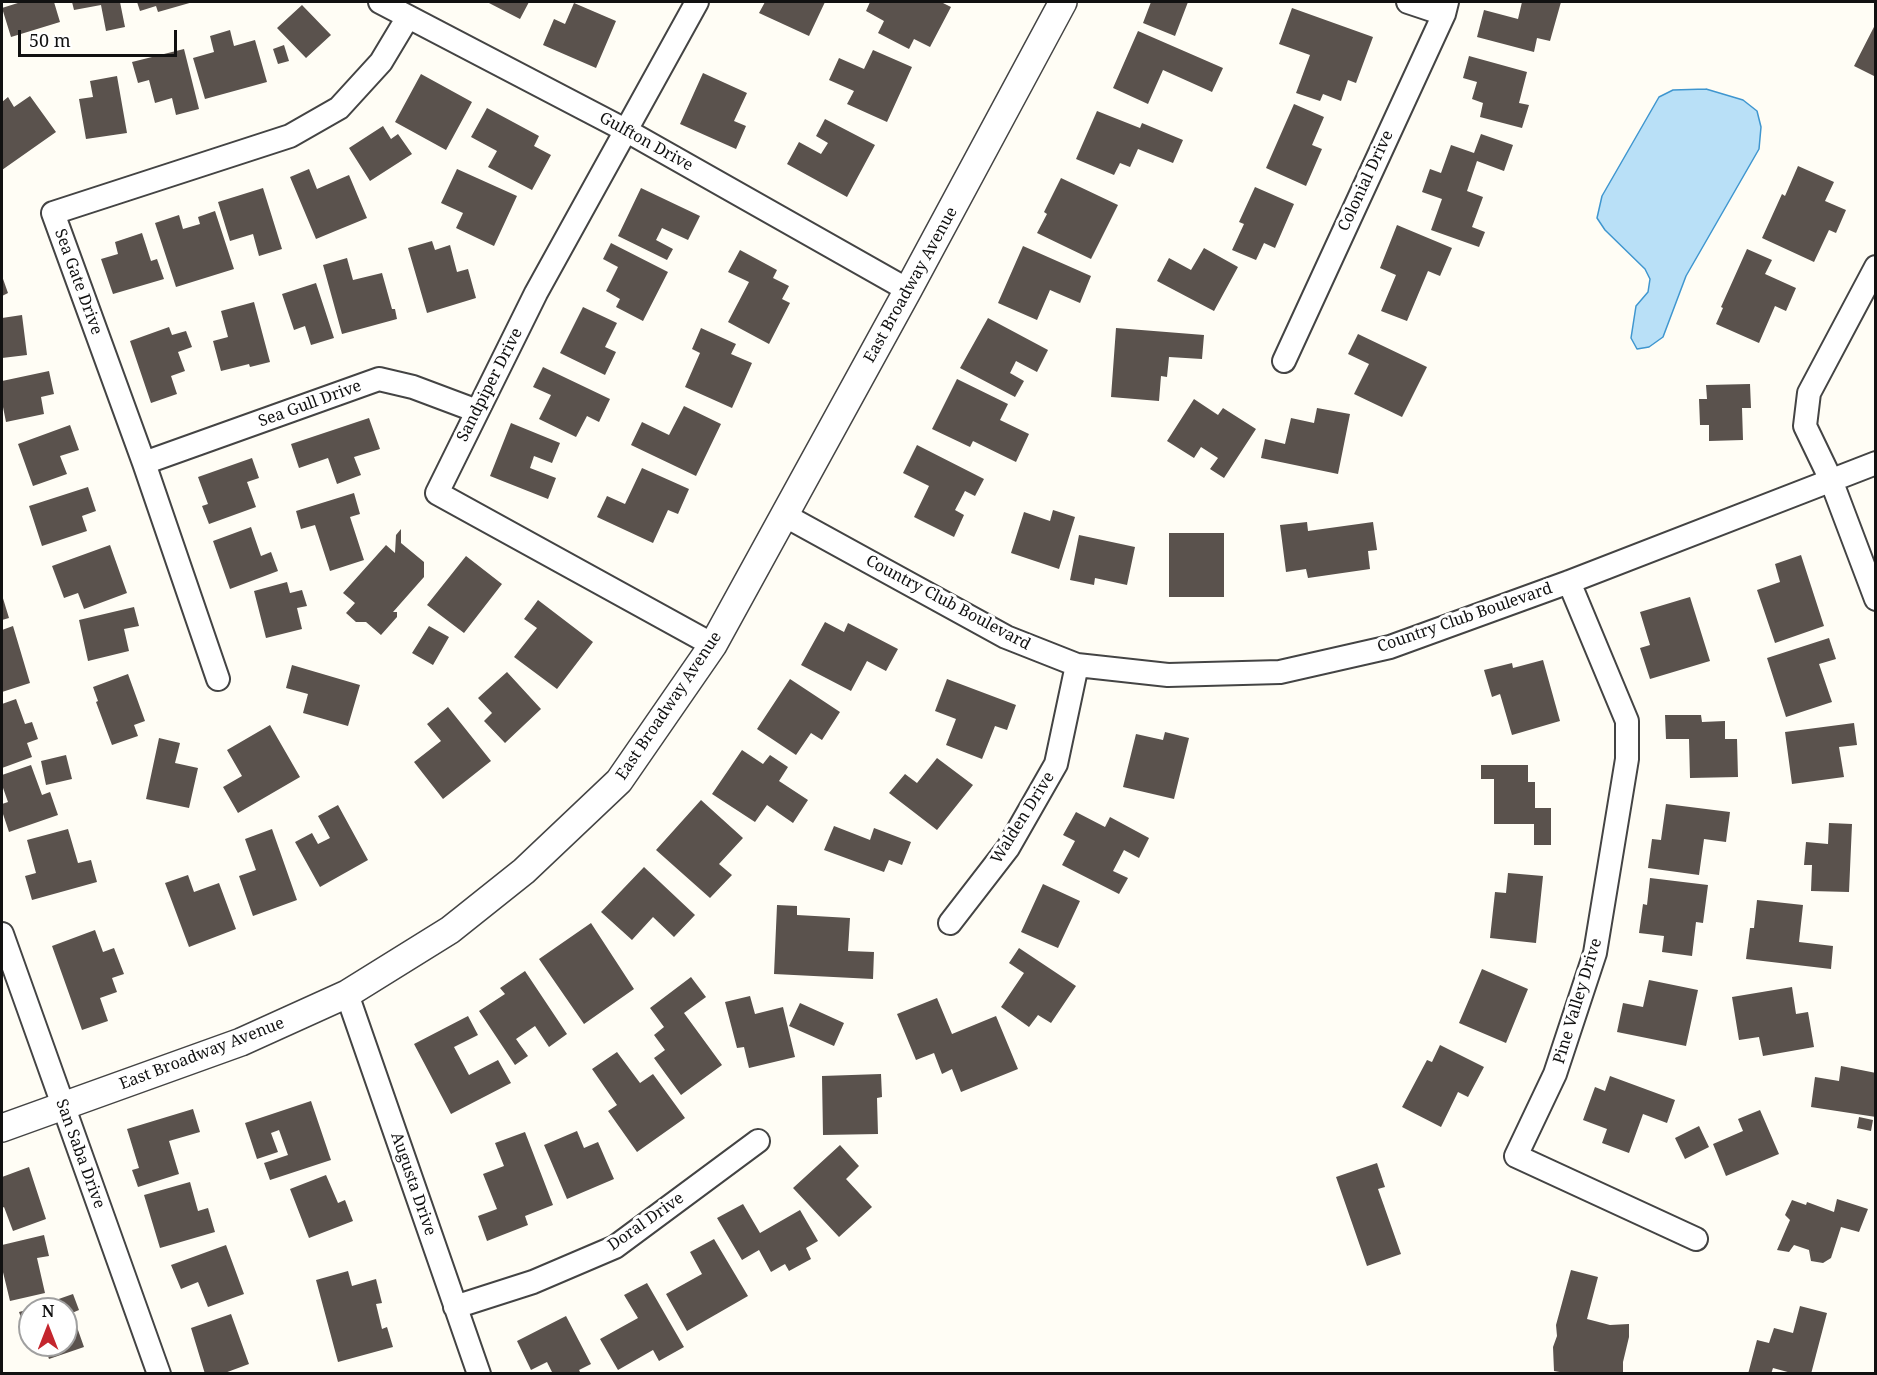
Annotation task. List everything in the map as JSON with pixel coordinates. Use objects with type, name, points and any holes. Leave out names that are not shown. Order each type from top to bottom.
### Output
[{"type":"street","name":"Gulfton Drive","points":[[380,2],[627,131],[908,290]]},
{"type":"street","name":"Sandpiper Drive","points":[[697,2],[536,293],[437,493],[713,645]]},
{"type":"street","name":"East Broadway Avenue","points":[[2,1128],[242,1042],[347,994],[450,930],[524,872],[618,781],[713,645],[1063,2]]},
{"type":"street","points":[[1408,2],[1446,8]]},
{"type":"street","name":"Colonial Drive","points":[[1284,361],[1446,8]]},
{"type":"street","name":"Sea Gate Drive","points":[[218,679],[144,463],[53,213],[290,136],[339,108],[381,62],[408,17]]},
{"type":"street","points":[[1875,267],[1809,393],[1805,426],[1831,480],[1875,599]]},
{"type":"street","name":"Sea Gull Drive","points":[[144,463],[379,379],[413,387],[477,411]]},
{"type":"street","name":"Country Club Boulevard","points":[[784,515],[1006,637],[1077,666],[1168,675],[1280,672],[1390,647],[1569,582],[1875,463]]},
{"type":"street","name":"Pine Valley Drive","points":[[1569,582],[1627,721],[1627,759],[1595,953],[1555,1074],[1516,1156],[1696,1239]]},
{"type":"street","name":"Walden Drive","points":[[950,923],[1008,848],[1056,764],[1077,666]]},
{"type":"street","name":"San Saba Drive","points":[[2,934],[159,1374]]},
{"type":"street","name":"Augusta Drive","points":[[347,994],[478,1374]]},
{"type":"street","name":"Doral Drive","points":[[455,1307],[533,1282],[615,1247],[758,1141]]},
{"type":"water","points":[[1706,89],[1743,100],[1757,111],[1761,127],[1759,149],[1686,276],[1663,337],[1649,347],[1637,349],[1631,338],[1636,306],[1648,292],[1650,279],[1645,269],[1605,230],[1597,218],[1602,196],[1659,97],[1673,90]]},
{"type":"building","points":[[21,2],[54,2],[60,22],[11,37],[2,8]]},
{"type":"building","points":[[72,2],[120,2],[125,27],[106,31],[101,5],[74,10]]},
{"type":"building","points":[[137,2],[193,2],[158,12],[156,6],[140,11]]},
{"type":"building","points":[[487,2],[529,2],[520,19]]},
{"type":"building","points":[[765,2],[825,2],[809,36],[759,13]]},
{"type":"building","points":[[870,2],[941,2],[951,7],[930,47],[914,39],[909,49],[878,33],[884,21],[866,11]]},
{"type":"building","points":[[1151,2],[1188,2],[1175,36],[1143,23]]},
{"type":"building","points":[[1522,2],[1561,2],[1550,41],[1537,38],[1534,52],[1477,37],[1484,10],[1518,19]]},
{"type":"building","points":[[574,3],[616,21],[596,68],[543,45],[554,19],[565,24]]},
{"type":"building","points":[[302,5],[331,35],[306,58],[277,28]]},
{"type":"building","points":[[1292,8],[1373,37],[1356,83],[1348,80],[1341,101],[1323,94],[1320,101],[1296,93],[1310,55],[1279,44]]},
{"type":"building","points":[[1876,23],[1876,77],[1854,66]]},
{"type":"building","points":[[230,30],[234,46],[255,40],[267,82],[205,99],[193,58],[214,52],[210,36]]},
{"type":"building","points":[[1138,31],[1223,68],[1212,92],[1163,70],[1148,104],[1113,88]]},
{"type":"building","points":[[284,45],[289,61],[278,64],[273,49]]},
{"type":"building","points":[[184,49],[199,109],[176,115],[172,98],[155,103],[149,80],[138,83],[132,62]]},
{"type":"building","points":[[873,50],[912,67],[887,122],[847,104],[854,91],[829,80],[839,58],[864,69]]},
{"type":"building","points":[[1469,56],[1527,72],[1519,103],[1529,105],[1522,128],[1480,117],[1483,103],[1472,99],[1477,82],[1463,78]]},
{"type":"building","points":[[703,73],[747,93],[734,121],[746,126],[736,149],[680,124]]},
{"type":"building","points":[[421,74],[472,102],[446,150],[395,122]]},
{"type":"building","points":[[117,76],[127,133],[86,139],[79,99],[93,97],[90,81]]},
{"type":"building","points":[[30,96],[56,132],[2,170],[2,102],[8,97],[14,107]]},
{"type":"building","points":[[1294,104],[1324,117],[1312,145],[1322,149],[1306,186],[1266,168]]},
{"type":"building","points":[[487,108],[539,136],[534,146],[551,155],[532,190],[488,167],[497,151],[471,137]]},
{"type":"building","points":[[1097,111],[1140,128],[1142,123],[1183,140],[1173,163],[1138,149],[1130,167],[1120,163],[1114,175],[1076,159]]},
{"type":"building","points":[[825,119],[875,145],[847,197],[787,164],[799,142],[821,154],[828,143],[816,136]]},
{"type":"building","points":[[383,126],[391,139],[398,134],[412,154],[370,181],[349,148]]},
{"type":"building","points":[[1481,134],[1513,145],[1504,171],[1477,161],[1467,191],[1483,197],[1472,227],[1485,232],[1479,247],[1431,230],[1442,199],[1422,192],[1430,169],[1441,173],[1451,145],[1474,153]]},
{"type":"building","points":[[1798,166],[1834,182],[1825,201],[1846,210],[1836,233],[1829,230],[1814,262],[1762,238]]},
{"type":"building","points":[[309,169],[317,189],[349,175],[367,218],[316,239],[290,177]]},
{"type":"building","points":[[457,169],[517,196],[494,246],[456,228],[463,213],[441,203]]},
{"type":"building","points":[[1061,178],[1118,205],[1091,259],[1037,233],[1047,214],[1044,212]]},
{"type":"building","points":[[1255,187],[1294,204],[1275,248],[1264,243],[1256,260],[1232,250],[1244,224],[1239,222]]},
{"type":"building","points":[[263,188],[282,249],[259,256],[253,234],[230,241],[218,202]]},
{"type":"building","points":[[641,188],[700,216],[688,240],[662,228],[656,240],[673,249],[667,260],[618,236]]},
{"type":"building","points":[[215,211],[234,269],[176,287],[155,223],[179,215],[183,229],[200,224],[198,217]]},
{"type":"building","points":[[1397,225],[1452,248],[1440,276],[1428,271],[1407,321],[1381,311],[1396,275],[1380,268]]},
{"type":"building","points":[[142,233],[151,261],[157,259],[164,279],[113,294],[101,259],[118,254],[115,242]]},
{"type":"building","points":[[432,241],[435,250],[450,245],[457,272],[468,269],[476,298],[427,313],[408,248]]},
{"type":"building","points":[[611,243],[668,272],[643,321],[616,307],[620,299],[606,291],[618,267],[603,259]]},
{"type":"building","points":[[1023,246],[1091,276],[1080,303],[1050,290],[1037,320],[998,303]]},
{"type":"building","points":[[1204,248],[1238,267],[1214,311],[1157,281],[1169,258],[1191,270]]},
{"type":"building","points":[[1747,249],[1772,260],[1765,274],[1796,288],[1786,311],[1775,306],[1759,343],[1716,324],[1723,308],[1721,307]]},
{"type":"building","points":[[740,250],[777,270],[773,278],[789,286],[782,299],[790,303],[769,344],[728,322],[749,282],[728,272]]},
{"type":"building","points":[[347,258],[353,280],[382,273],[397,319],[342,334],[323,265]]},
{"type":"building","points":[[2,276],[8,293],[2,296]]},
{"type":"building","points":[[316,283],[334,338],[311,345],[305,326],[294,330],[282,294]]},
{"type":"building","points":[[254,302],[270,362],[250,367],[249,364],[221,371],[213,341],[228,337],[221,311]]},
{"type":"building","points":[[583,307],[617,323],[605,347],[616,352],[605,375],[560,353]]},
{"type":"building","points":[[22,315],[27,355],[2,358],[2,318]]},
{"type":"building","points":[[988,318],[1048,350],[1037,372],[1016,361],[1010,373],[1024,381],[1015,397],[960,368]]},
{"type":"building","points":[[169,327],[172,335],[186,331],[192,347],[178,352],[185,371],[171,376],[177,394],[151,403],[130,341]]},
{"type":"building","points":[[701,328],[736,344],[731,354],[752,363],[732,408],[685,387],[700,353],[692,349]]},
{"type":"building","points":[[1116,328],[1204,335],[1202,359],[1169,357],[1167,377],[1161,376],[1159,401],[1111,397]]},
{"type":"building","points":[[1358,334],[1427,367],[1402,417],[1354,394],[1369,364],[1348,354]]},
{"type":"building","points":[[543,367],[610,399],[599,422],[587,416],[576,437],[539,419],[551,395],[533,387]]},
{"type":"building","points":[[49,371],[54,394],[41,397],[44,414],[6,422],[2,402],[2,381]]},
{"type":"building","points":[[957,379],[1008,404],[1000,420],[1029,434],[1016,462],[973,441],[970,447],[932,429]]},
{"type":"building","points":[[1750,384],[1751,408],[1742,408],[1743,440],[1709,441],[1709,425],[1700,425],[1699,399],[1707,399],[1706,385]]},
{"type":"building","points":[[1194,399],[1218,415],[1223,408],[1256,429],[1224,478],[1210,469],[1218,458],[1201,447],[1194,458],[1167,441]]},
{"type":"building","points":[[684,406],[721,424],[696,476],[631,445],[642,422],[669,435]]},
{"type":"building","points":[[1317,408],[1350,414],[1338,474],[1261,458],[1265,439],[1285,444],[1291,418],[1314,423]]},
{"type":"building","points":[[369,418],[380,449],[354,457],[361,475],[337,484],[328,458],[299,468],[291,444]]},
{"type":"building","points":[[511,423],[560,443],[552,463],[534,456],[530,468],[556,478],[548,499],[490,476]]},
{"type":"building","points":[[70,425],[79,450],[60,456],[67,474],[33,486],[18,444]]},
{"type":"building","points":[[917,445],[984,479],[975,496],[965,491],[955,510],[964,515],[954,537],[914,517],[929,486],[903,473]]},
{"type":"building","points":[[252,458],[259,478],[247,482],[256,507],[209,524],[202,506],[208,504],[198,477]]},
{"type":"building","points":[[642,468],[689,489],[678,514],[668,510],[653,543],[597,517],[607,496],[625,504]]},
{"type":"building","points":[[88,487],[96,511],[82,516],[87,531],[42,546],[29,506]]},
{"type":"building","points":[[354,493],[360,514],[350,517],[364,560],[330,571],[315,525],[301,529],[296,511]]},
{"type":"building","points":[[1053,510],[1075,517],[1059,569],[1011,553],[1024,512],[1050,521]]},
{"type":"building","points":[[1307,522],[1308,531],[1373,522],[1377,550],[1368,551],[1370,569],[1308,578],[1306,569],[1286,572],[1280,525]]},
{"type":"building","points":[[251,527],[261,556],[271,552],[278,571],[230,589],[213,541]]},
{"type":"building","points":[[401,529],[401,543],[424,562],[424,577],[393,612],[397,612],[397,617],[381,635],[366,622],[356,622],[346,613],[355,603],[343,593],[386,545],[395,553],[396,535]]},
{"type":"building","points":[[1169,533],[1224,533],[1224,597],[1169,597]]},
{"type":"building","points":[[1079,535],[1135,547],[1127,585],[1095,578],[1094,585],[1070,580]]},
{"type":"building","points":[[110,545],[127,593],[84,609],[78,593],[64,598],[52,566]]},
{"type":"building","points":[[1801,555],[1824,626],[1775,643],[1757,590],[1780,582],[1775,564]]},
{"type":"building","points":[[466,556],[502,584],[464,633],[427,605]]},
{"type":"building","points":[[287,582],[290,593],[302,590],[307,606],[297,608],[302,629],[266,638],[254,591]]},
{"type":"building","points":[[2,595],[9,618],[2,620]]},
{"type":"building","points":[[1690,597],[1710,661],[1650,679],[1640,648],[1650,645],[1640,612]]},
{"type":"building","points":[[538,600],[593,642],[557,689],[514,657],[537,628],[524,619]]},
{"type":"building","points":[[134,607],[139,626],[124,629],[129,651],[88,661],[79,620]]},
{"type":"building","points":[[825,622],[844,632],[848,623],[898,649],[886,671],[867,661],[851,691],[801,665]]},
{"type":"building","points":[[13,626],[30,683],[2,692],[2,630]]},
{"type":"building","points":[[429,626],[449,637],[433,665],[412,653]]},
{"type":"building","points":[[1829,638],[1836,659],[1819,664],[1832,702],[1786,717],[1767,658]]},
{"type":"building","points":[[1543,660],[1560,721],[1512,735],[1500,694],[1492,697],[1484,670],[1512,663],[1513,668]]},
{"type":"building","points":[[292,665],[360,685],[348,726],[303,713],[308,694],[286,688]]},
{"type":"building","points":[[507,672],[541,709],[505,743],[484,721],[492,713],[478,698]]},
{"type":"building","points":[[128,674],[145,721],[134,725],[138,736],[112,745],[96,702],[98,701],[93,687]]},
{"type":"building","points":[[790,679],[840,712],[822,740],[811,733],[796,755],[757,729]]},
{"type":"building","points":[[947,679],[1016,705],[1007,730],[995,726],[982,759],[946,745],[956,719],[935,711]]},
{"type":"building","points":[[16,699],[25,724],[32,722],[38,739],[27,743],[32,757],[2,768],[2,704]]},
{"type":"building","points":[[448,707],[491,761],[443,799],[414,762],[441,741],[427,724]]},
{"type":"building","points":[[1665,715],[1701,715],[1702,722],[1725,721],[1725,739],[1737,739],[1738,777],[1690,778],[1689,739],[1666,739]]},
{"type":"building","points":[[1854,723],[1857,745],[1839,747],[1844,777],[1792,784],[1785,732]]},
{"type":"building","points":[[270,725],[300,777],[238,813],[223,787],[242,776],[227,750]]},
{"type":"building","points":[[1165,732],[1189,738],[1174,799],[1123,787],[1136,734],[1163,740]]},
{"type":"building","points":[[159,738],[180,743],[175,763],[198,768],[189,808],[146,799]]},
{"type":"building","points":[[742,750],[763,764],[770,755],[788,767],[779,781],[808,800],[793,823],[767,805],[755,822],[712,794]]},
{"type":"building","points":[[66,755],[72,779],[46,785],[41,761]]},
{"type":"building","points":[[937,758],[973,785],[937,830],[889,793],[905,774],[917,783]]},
{"type":"building","points":[[31,765],[42,795],[50,792],[58,815],[9,832],[2,811],[2,804],[8,802],[2,785],[2,775]]},
{"type":"building","points":[[1481,765],[1528,765],[1528,782],[1535,782],[1535,808],[1551,808],[1551,845],[1534,845],[1534,824],[1494,824],[1494,779],[1481,779]]},
{"type":"building","points":[[701,800],[743,838],[719,864],[732,875],[710,898],[656,850]]},
{"type":"building","points":[[1666,804],[1730,812],[1726,842],[1704,839],[1699,875],[1648,868],[1652,839],[1661,840]]},
{"type":"building","points":[[338,805],[368,860],[320,887],[295,842],[312,833],[318,844],[330,838],[318,816]]},
{"type":"building","points":[[1076,812],[1105,827],[1110,817],[1149,838],[1139,858],[1124,850],[1113,871],[1128,878],[1119,894],[1062,865],[1075,841],[1063,835]]},
{"type":"building","points":[[1829,823],[1852,824],[1849,892],[1811,891],[1812,865],[1804,865],[1806,842],[1828,844]]},
{"type":"building","points":[[834,826],[870,840],[874,828],[911,842],[902,865],[889,860],[884,872],[824,850]]},
{"type":"building","points":[[68,829],[78,863],[91,860],[97,882],[32,900],[25,876],[36,873],[27,840]]},
{"type":"building","points":[[272,829],[297,900],[253,916],[239,876],[256,870],[245,839]]},
{"type":"building","points":[[644,867],[695,915],[674,937],[653,917],[632,940],[601,912]]},
{"type":"building","points":[[1508,873],[1543,876],[1536,943],[1490,938],[1495,892],[1506,893]]},
{"type":"building","points":[[188,875],[194,892],[219,883],[236,929],[189,947],[165,883]]},
{"type":"building","points":[[1650,878],[1708,885],[1703,923],[1696,922],[1692,956],[1662,952],[1664,936],[1639,933],[1643,904],[1647,905]]},
{"type":"building","points":[[1043,884],[1080,901],[1058,948],[1021,932]]},
{"type":"building","points":[[1757,900],[1803,905],[1799,942],[1833,946],[1831,969],[1746,959],[1750,928],[1754,928]]},
{"type":"building","points":[[777,905],[797,906],[797,915],[850,918],[848,951],[874,952],[873,979],[774,974]]},
{"type":"building","points":[[591,923],[634,989],[584,1024],[539,959]]},
{"type":"building","points":[[95,930],[103,952],[114,948],[124,974],[112,978],[117,992],[100,998],[108,1021],[82,1030],[52,946]]},
{"type":"building","points":[[1019,948],[1076,986],[1051,1023],[1038,1015],[1029,1027],[1001,1007],[1024,973],[1009,963]]},
{"type":"building","points":[[1482,969],[1528,989],[1506,1043],[1459,1023]]},
{"type":"building","points":[[525,971],[567,1034],[549,1047],[535,1026],[516,1039],[528,1056],[515,1065],[479,1011],[505,994],[500,988]]},
{"type":"building","points":[[691,977],[706,997],[684,1013],[722,1065],[681,1095],[654,1058],[665,1050],[654,1035],[664,1027],[650,1008]]},
{"type":"building","points":[[1649,980],[1698,990],[1686,1046],[1617,1032],[1623,1003],[1643,1007]]},
{"type":"building","points":[[1792,987],[1796,1014],[1808,1012],[1814,1047],[1763,1056],[1759,1037],[1739,1040],[1732,997]]},
{"type":"building","points":[[750,996],[755,1014],[783,1007],[795,1057],[749,1068],[744,1047],[737,1048],[725,1002]]},
{"type":"building","points":[[937,998],[952,1034],[996,1016],[1018,1069],[961,1092],[952,1069],[942,1074],[934,1053],[916,1060],[897,1014]]},
{"type":"building","points":[[800,1003],[844,1023],[834,1046],[789,1026]]},
{"type":"building","points":[[468,1016],[478,1035],[454,1047],[469,1075],[498,1060],[511,1083],[451,1114],[414,1044]]},
{"type":"building","points":[[1440,1045],[1484,1067],[1468,1097],[1458,1092],[1441,1127],[1402,1107],[1427,1060],[1432,1062]]},
{"type":"building","points":[[617,1052],[640,1083],[653,1074],[685,1118],[637,1152],[608,1111],[617,1105],[592,1069]]},
{"type":"building","points":[[1841,1066],[1876,1073],[1876,1117],[1811,1107],[1815,1077],[1839,1081]]},
{"type":"building","points":[[881,1074],[882,1097],[877,1098],[878,1134],[823,1135],[822,1076]]},
{"type":"building","points":[[1610,1076],[1675,1100],[1667,1123],[1643,1114],[1629,1153],[1602,1143],[1607,1129],[1583,1120],[1595,1087],[1605,1091]]},
{"type":"building","points":[[311,1101],[331,1160],[270,1180],[264,1163],[288,1155],[279,1130],[271,1133],[278,1152],[257,1159],[245,1123]]},
{"type":"building","points":[[193,1109],[200,1132],[169,1141],[179,1174],[138,1187],[132,1170],[139,1168],[127,1129]]},
{"type":"building","points":[[1760,1110],[1779,1154],[1726,1176],[1713,1144],[1743,1131],[1738,1119]]},
{"type":"building","points":[[1859,1117],[1873,1120],[1871,1131],[1857,1128]]},
{"type":"building","points":[[1699,1126],[1709,1147],[1685,1159],[1675,1138]]},
{"type":"building","points":[[577,1131],[584,1148],[598,1142],[614,1179],[567,1199],[544,1145]]},
{"type":"building","points":[[525,1132],[553,1205],[525,1216],[528,1225],[487,1241],[478,1216],[497,1209],[483,1174],[504,1166],[495,1143]]},
{"type":"building","points":[[840,1145],[859,1166],[846,1179],[872,1207],[839,1237],[793,1188]]},
{"type":"building","points":[[1377,1163],[1385,1187],[1378,1189],[1401,1254],[1367,1266],[1336,1177]]},
{"type":"building","points":[[29,1167],[46,1219],[13,1231],[4,1207],[2,1208],[2,1177]]},
{"type":"building","points":[[326,1175],[338,1203],[345,1200],[353,1221],[309,1238],[290,1189]]},
{"type":"building","points":[[190,1182],[198,1211],[208,1208],[215,1232],[160,1248],[144,1195]]},
{"type":"building","points":[[1837,1199],[1868,1209],[1859,1232],[1841,1227],[1831,1258],[1823,1263],[1811,1261],[1809,1250],[1794,1245],[1789,1252],[1777,1250],[1790,1220],[1785,1215],[1792,1200],[1806,1205],[1807,1202],[1834,1212]]},
{"type":"building","points":[[743,1204],[760,1233],[800,1210],[818,1241],[806,1248],[811,1259],[789,1271],[785,1264],[771,1272],[759,1250],[742,1260],[717,1218]]},
{"type":"building","points":[[44,1235],[49,1256],[37,1258],[45,1293],[18,1297],[18,1299],[10,1301],[2,1268],[2,1245]]},
{"type":"building","points":[[714,1239],[748,1296],[687,1331],[666,1294],[702,1274],[690,1252]]},
{"type":"building","points":[[226,1245],[244,1294],[208,1307],[198,1282],[181,1289],[171,1265]]},
{"type":"building","points":[[1571,1270],[1598,1277],[1587,1319],[1610,1325],[1629,1324],[1623,1374],[1571,1374],[1554,1371],[1553,1347],[1557,1336],[1556,1325]]},
{"type":"building","points":[[348,1271],[352,1286],[376,1279],[382,1303],[376,1304],[382,1329],[387,1327],[393,1347],[338,1362],[316,1280]]},
{"type":"building","points":[[647,1283],[684,1347],[659,1361],[653,1350],[618,1370],[600,1339],[638,1318],[624,1295]]},
{"type":"building","points":[[1800,1306],[1827,1313],[1811,1374],[1795,1374],[1773,1368],[1771,1374],[1748,1374],[1757,1340],[1769,1343],[1774,1328],[1793,1333]]},
{"type":"building","points":[[231,1314],[249,1364],[222,1374],[205,1374],[191,1328]]},
{"type":"building","points":[[566,1316],[591,1364],[579,1370],[581,1374],[553,1374],[547,1362],[531,1370],[517,1341]]},
{"type":"building","points":[[78,1330],[84,1347],[78,1349]]}]
